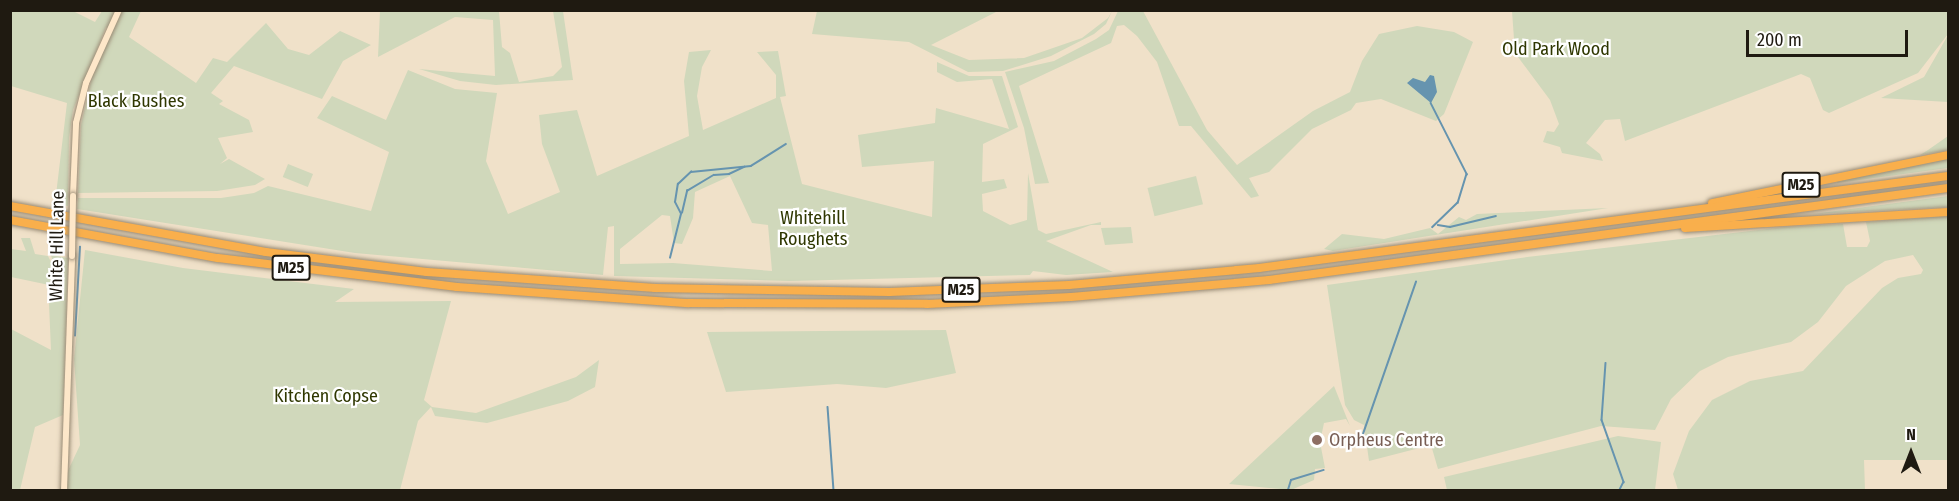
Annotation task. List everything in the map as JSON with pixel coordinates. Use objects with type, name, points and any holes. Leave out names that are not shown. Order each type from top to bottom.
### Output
[{"type":"highway","name":"M25","points":[[1653,216],[1948,155]]},
{"type":"highway","name":"M25","points":[[10,206],[172,236],[393,269],[608,286],[820,292],[1035,287],[1177,277],[1948,176]]},
{"type":"highway","name":"M25","points":[[10,220],[188,253],[389,280],[575,297],[761,305],[927,304],[1184,289],[1948,188]]},
{"type":"highway","name":"M25","points":[[1632,230],[1948,212]]},
{"type":"street","name":"White Hill Lane","points":[[64,490],[76,123],[86,83],[119,10]]},
{"type":"green space","name":"Black Bushes","points":[[11,11],[73,11],[95,22],[102,11],[141,11],[129,37],[196,83],[213,58],[227,62],[266,23],[288,49],[309,55],[340,31],[371,45],[343,61],[322,99],[234,66],[211,93],[223,101],[219,104],[249,120],[253,132],[218,138],[227,158],[220,164],[229,159],[265,179],[255,185],[217,191],[78,193],[81,125],[93,72],[110,33],[106,27],[73,110],[69,138],[68,206],[55,203],[67,103],[11,86]]},
{"type":"green space","points":[[380,11],[499,11],[502,47],[510,53],[519,82],[553,76],[562,67],[553,11],[563,11],[573,80],[496,85],[460,81],[419,69],[495,76],[493,20],[455,17],[378,57]]},
{"type":"green space","points":[[817,11],[998,11],[931,45],[969,60],[1024,58],[1082,38],[1108,18],[1112,11],[1106,24],[1094,34],[1051,56],[1003,71],[968,72],[909,42],[812,34]]},
{"type":"green space","points":[[1118,11],[1143,11],[1207,130],[1237,165],[1313,111],[1350,92],[1362,61],[1379,34],[1417,26],[1454,32],[1473,42],[1444,114],[1436,121],[1381,99],[1356,103],[1351,110],[1312,129],[1269,172],[1249,178],[1259,196],[1251,198],[1191,126],[1179,126],[1157,62],[1137,36],[1124,25],[1117,26],[1111,43],[1019,86],[1049,183],[1035,184],[1024,128],[1005,72],[1054,61],[1096,39],[1109,30]]},
{"type":"green space","name":"Old Park Wood","points":[[1512,11],[1948,11],[1948,34],[1918,73],[1829,113],[1823,110],[1810,78],[1801,74],[1625,141],[1620,119],[1605,120],[1586,143],[1600,154],[1603,161],[1562,153],[1560,147],[1543,142],[1547,131],[1554,132],[1559,124],[1550,100],[1515,53]]},
{"type":"green space","points":[[1948,35],[1948,102],[1881,98],[1924,77]]},
{"type":"green space","name":"Whitehill Roughets","points":[[711,50],[702,67],[697,96],[703,130],[776,98],[776,75],[757,52],[778,51],[786,96],[780,97],[802,184],[932,217],[934,161],[862,167],[858,135],[935,123],[936,108],[1009,129],[992,79],[957,82],[937,72],[937,62],[969,76],[1002,76],[1018,127],[983,144],[982,182],[1004,179],[1007,188],[982,194],[983,211],[1010,225],[1027,220],[1028,173],[1038,230],[1046,234],[1101,222],[1101,225],[1091,225],[1046,241],[1113,272],[1066,275],[1033,271],[1030,275],[790,281],[614,276],[614,226],[608,227],[603,275],[355,253],[77,209],[78,198],[221,198],[254,193],[268,186],[371,211],[389,152],[317,118],[332,96],[386,120],[408,70],[455,89],[497,93],[486,161],[508,214],[560,192],[542,144],[539,115],[577,110],[597,176],[689,136],[684,81],[689,52]],"holes":[[[730,176],[752,223],[768,225],[772,271],[673,263],[620,264],[620,249],[662,215],[670,216],[674,243],[682,244],[693,218],[695,192]]]},
{"type":"green space","points":[[1948,136],[1948,150],[1920,155],[1928,150]]},
{"type":"green space","points":[[1948,159],[1948,168],[1837,183],[1837,180]]},
{"type":"green space","points":[[288,164],[313,174],[308,187],[283,177]]},
{"type":"green space","points":[[1196,176],[1203,204],[1155,216],[1147,188]]},
{"type":"green space","points":[[1948,196],[1948,207],[1813,214]]},
{"type":"green space","points":[[1608,208],[1333,251],[1324,249],[1342,234],[1384,239],[1430,228],[1438,234],[1459,217],[1466,220],[1477,214]]},
{"type":"green space","points":[[1948,216],[1948,460],[1864,460],[1865,490],[1678,490],[1673,474],[1689,431],[1712,400],[1750,381],[1803,371],[1882,288],[1898,278],[1921,274],[1923,270],[1913,255],[1885,261],[1846,286],[1818,322],[1791,342],[1728,357],[1700,371],[1671,399],[1655,430],[1601,426],[1438,469],[1431,445],[1369,461],[1364,425],[1354,420],[1345,405],[1327,285],[1527,257],[1785,227],[1843,224],[1847,247],[1867,247],[1870,241],[1866,222]]},
{"type":"green space","points":[[1131,227],[1133,243],[1105,245],[1101,228]]},
{"type":"green space","points":[[21,238],[30,238],[35,254],[48,256],[55,270],[51,255],[68,258],[63,415],[35,427],[20,490],[11,490],[11,329],[51,350],[49,304],[54,286],[11,277],[11,249],[26,251]]},
{"type":"green space","name":"Kitchen Copse","points":[[85,250],[183,268],[354,289],[335,302],[451,301],[424,400],[432,407],[476,413],[576,377],[599,360],[595,387],[568,401],[487,423],[435,416],[431,407],[418,421],[400,490],[59,490],[80,445],[74,359]]},
{"type":"green space","points":[[946,330],[956,373],[886,388],[837,384],[726,392],[707,332]]},
{"type":"green space","points":[[1334,386],[1350,426],[1346,419],[1324,423],[1320,442],[1325,468],[1315,469],[1314,480],[1291,490],[1229,484]]},
{"type":"green space","points":[[1618,436],[1661,442],[1655,490],[1447,490],[1444,477]]},
{"type":"water","points":[[1430,75],[1434,76],[1437,92],[1431,103],[1407,83],[1413,78],[1425,82]]},
{"type":"waterway","points":[[1431,103],[1467,174],[1458,203],[1433,227]]},
{"type":"waterway","points":[[670,258],[681,214],[675,202],[678,184],[691,172],[751,166],[786,144]]},
{"type":"waterway","points":[[682,213],[687,191],[714,175],[729,174],[744,167]]},
{"type":"waterway","points":[[1438,225],[1450,227],[1496,216]]},
{"type":"waterway","points":[[75,336],[80,247]]},
{"type":"waterway","points":[[1363,434],[1416,282]]},
{"type":"waterway","points":[[1606,363],[1602,420],[1624,482],[1620,490]]},
{"type":"waterway","points":[[828,407],[834,490]]},
{"type":"waterway","points":[[1288,490],[1291,480],[1323,470]]},
{"type":"place","name":"Orpheus Centre","points":[[1317,440]]}]
